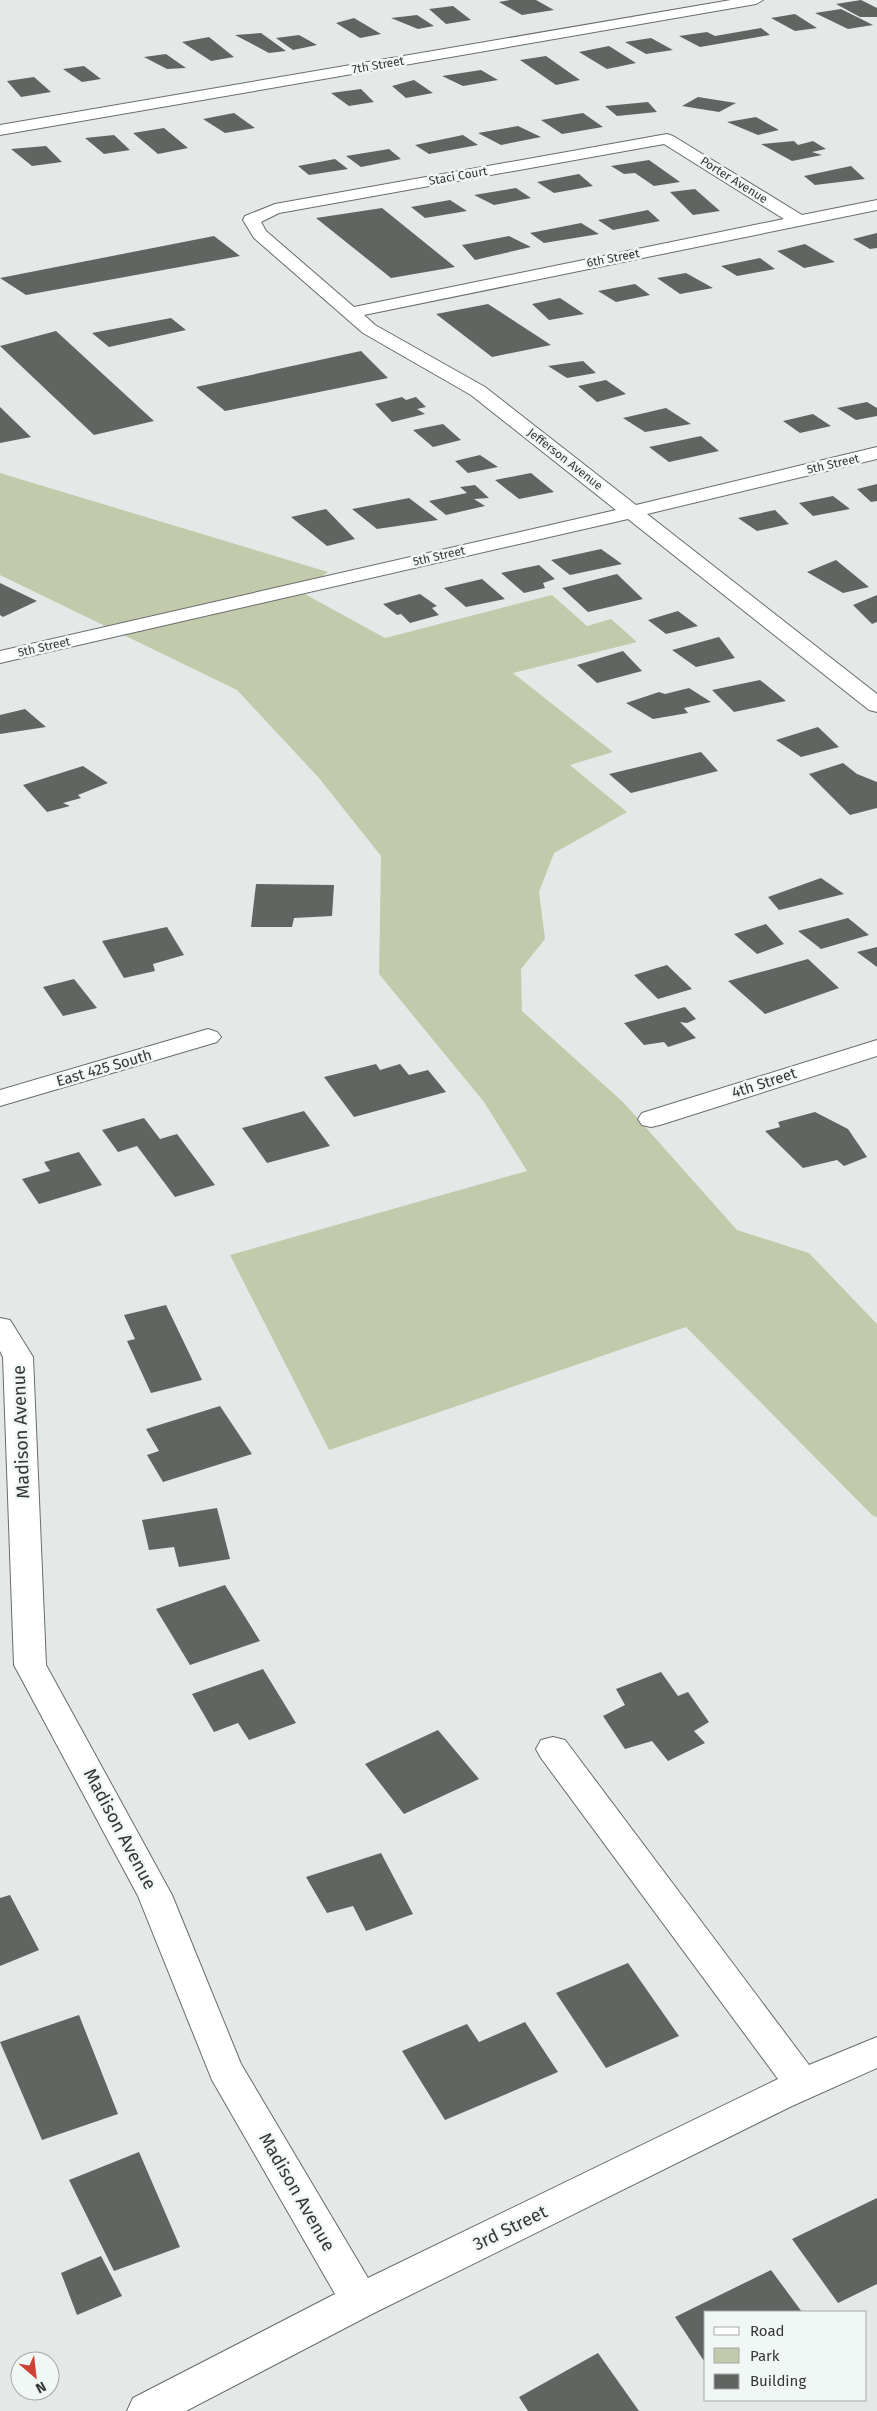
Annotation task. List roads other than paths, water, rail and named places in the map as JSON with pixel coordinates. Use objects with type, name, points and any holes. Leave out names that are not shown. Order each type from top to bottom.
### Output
[{"type":"street","name":"7th Street","points":[[0,130],[756,0]]},
{"type":"street","name":"Staci Court","points":[[251,220],[275,209],[668,138]]},
{"type":"street","name":"Porter Avenue","points":[[668,138],[801,222]]},
{"type":"street","name":"6th Street","points":[[349,313],[877,205]]},
{"type":"street","name":"Jefferson Avenue","points":[[251,220],[260,234],[369,329],[478,391],[877,705]]},
{"type":"street","name":"5th Street","points":[[0,657],[632,512],[877,453]]},
{"type":"street","name":"East 425 South","points":[[0,1098],[208,1037]]},
{"type":"street","name":"4th Street","points":[[651,1119],[877,1048]]},
{"type":"street","name":"Madison Avenue","points":[[0,1327],[18,1357],[30,1665],[156,1895],[225,2069],[360,2301]]},
{"type":"street","points":[[553,1749],[803,2084]]},
{"type":"street","name":"3rd Street","points":[[147,2411],[360,2301],[803,2084],[877,2052]]}]
